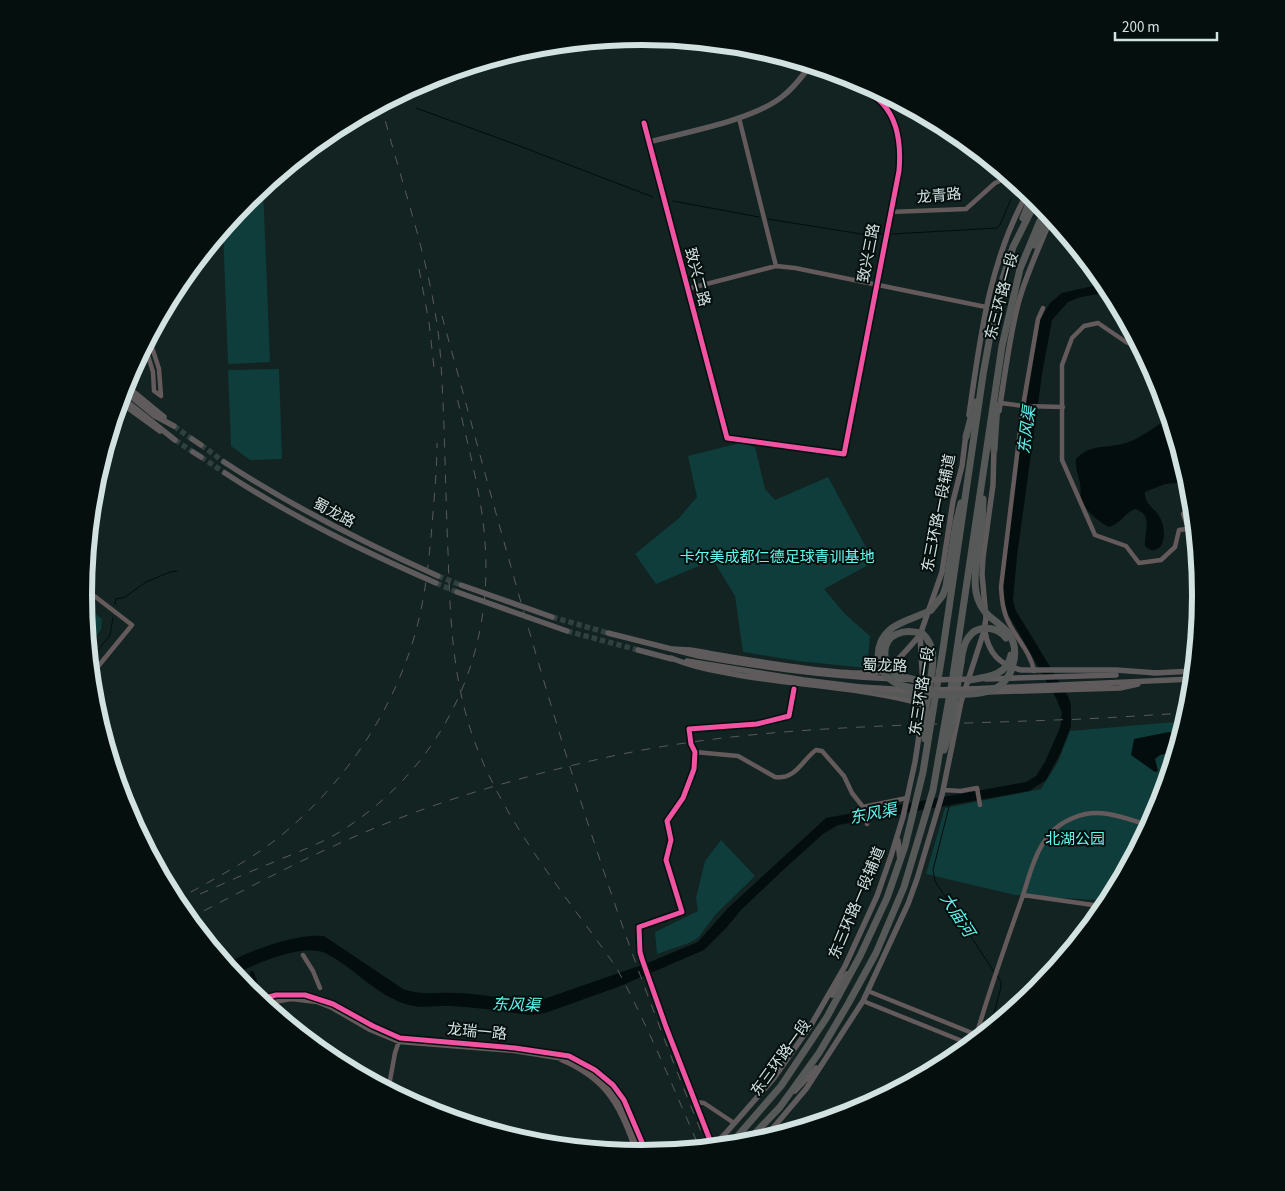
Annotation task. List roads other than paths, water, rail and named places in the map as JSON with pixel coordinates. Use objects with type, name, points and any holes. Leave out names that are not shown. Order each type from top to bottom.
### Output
[{"type":"highway","points":[[1013,247],[1029,204]]},
{"type":"highway","name":"东三环路一段","points":[[737,1137],[781,1086],[827,1017],[860,956],[900,861],[923,772],[983,375],[997,297],[1013,247],[1033,207]]},
{"type":"highway","name":"东三环路一段","points":[[754,1134],[780,1107],[818,1052],[848,1004],[876,953],[904,887],[927,816],[953,676],[1002,346],[1020,269],[1042,217]]},
{"type":"highway","points":[[1020,269],[1047,223]]},
{"type":"highway","points":[[994,450],[1002,346]]},
{"type":"highway","points":[[966,436],[983,375]]},
{"type":"highway","points":[[934,690],[903,686],[895,683],[881,668],[878,659],[880,641],[893,627],[931,610],[943,595],[956,523],[971,461]]},
{"type":"highway","points":[[860,687],[911,695],[976,693],[993,690],[1005,680],[1013,665],[1014,647],[1008,633],[989,615],[979,602],[974,586],[982,526],[984,462]]},
{"type":"highway","points":[[936,774],[951,728],[961,662],[967,640],[982,629],[996,630],[1002,633],[1010,645],[1010,658],[1005,669],[990,677],[970,680]]},
{"type":"highway","points":[[916,680],[901,677],[888,668],[885,661],[885,645],[888,639],[907,630],[923,634],[931,644],[933,653],[926,708],[923,772]]},
{"type":"main road","points":[[649,142],[739,118],[766,107],[782,98],[807,70]]},
{"type":"main road","name":"东三环路一段辅道","points":[[719,1140],[774,1078],[810,1025],[845,966],[877,896],[897,836],[915,762],[924,703],[920,635],[943,566],[953,501],[962,466],[986,307],[1003,248],[1025,199]]},
{"type":"main road","points":[[771,1130],[806,1088],[863,1001],[908,904],[917,879],[943,793],[961,702],[984,631],[986,604],[982,574],[993,485],[994,450],[1012,330],[1025,281],[1048,224]]},
{"type":"main road","points":[[130,396],[156,416],[172,424],[132,391]]},
{"type":"main road","points":[[128,401],[156,423],[168,436]]},
{"type":"main road","points":[[126,406],[175,440]]},
{"type":"main road","points":[[192,439],[201,445]]},
{"type":"main road","points":[[193,452],[201,457]]},
{"type":"main road","name":"蜀龙路","points":[[224,462],[336,529],[438,576]]},
{"type":"main road","name":"蜀龙路","points":[[226,473],[266,499],[333,535],[436,583]]},
{"type":"main road","points":[[460,585],[552,617]]},
{"type":"main road","points":[[457,592],[567,631]]},
{"type":"main road","points":[[984,631],[990,650],[1001,663],[1010,668],[1034,671],[1116,670],[1157,673]]},
{"type":"main road","name":"蜀龙路","points":[[608,633],[672,649],[698,660],[860,687],[934,690],[1157,680]]},
{"type":"main road","points":[[672,649],[690,650],[812,669],[878,673],[886,670],[920,635]]},
{"type":"main road","name":"蜀龙路","points":[[638,650],[671,658],[830,676],[916,680],[970,680],[1187,671]]},
{"type":"main road","points":[[671,658],[693,666],[754,677],[884,694],[915,702],[922,712]]},
{"type":"main road","points":[[961,702],[977,694],[989,692],[1120,688],[1157,680],[1186,679]]},
{"type":"main road","points":[[897,836],[900,861]]},
{"type":"main road","points":[[810,1025],[860,956]]},
{"type":"main road","points":[[780,1107],[828,1056]]},
{"type":"street","name":"致兴三路","points":[[727,438],[844,454],[901,154],[891,116],[882,104],[872,95]]},
{"type":"street","points":[[739,118],[776,266]]},
{"type":"street","name":"致兴二路","points":[[644,123],[727,438]]},
{"type":"street","name":"龙青路","points":[[890,212],[966,209],[995,183],[1003,180]]},
{"type":"street","points":[[687,289],[776,266],[795,268],[986,307]]},
{"type":"street","points":[[1034,671],[1030,658],[1009,624],[1004,612],[1001,587],[1023,406],[1038,320],[1043,308]]},
{"type":"street","points":[[1132,344],[1098,323],[1084,326],[1072,338],[1062,365],[1062,460],[1095,535],[1126,546],[1139,563],[1160,560],[1175,547],[1179,530],[1188,528],[1183,514],[1186,512]]},
{"type":"street","points":[[148,355],[153,372],[154,391],[161,396],[158,369],[152,347]]},
{"type":"street","points":[[1001,403],[1062,408]]},
{"type":"street","points":[[92,594],[132,625],[97,668]]},
{"type":"street","points":[[710,1141],[648,978],[640,952],[639,927],[682,912],[666,860],[672,840],[667,821],[678,806],[694,769],[695,752],[691,744],[689,729],[757,724],[790,716],[794,690]]},
{"type":"street","points":[[695,752],[738,756],[775,778],[780,778],[795,773],[812,752],[819,750],[826,754],[844,776],[852,793],[863,807],[867,824]]},
{"type":"street","points":[[943,793],[977,788],[980,805]]},
{"type":"street","points":[[863,807],[907,800]]},
{"type":"street","points":[[981,1030],[998,964],[1041,846],[1055,828],[1083,814],[1101,813],[1143,824]]},
{"type":"street","points":[[1023,895],[1097,906]]},
{"type":"street","points":[[303,955],[313,971],[320,988]]},
{"type":"street","points":[[868,991],[975,1034]]},
{"type":"street","points":[[268,998],[292,994],[319,998],[399,1040]]},
{"type":"street","points":[[272,1002],[291,999],[317,1002],[332,1008],[370,1030],[399,1040]]},
{"type":"street","points":[[863,1001],[965,1041]]},
{"type":"street","points":[[389,1084],[399,1040]]},
{"type":"street","name":"龙瑞一路","points":[[399,1040],[551,1054]]},
{"type":"street","points":[[551,1054],[570,1060],[593,1073],[610,1089],[621,1104],[639,1146]]},
{"type":"street","points":[[551,1054],[580,1070],[610,1095],[623,1117],[633,1146]]},
{"type":"street","points":[[551,1054],[569,1056],[583,1062],[610,1081],[624,1100],[644,1146]]},
{"type":"street","points":[[696,1102],[704,1103],[734,1124]]},
{"type":"water","name":"东风渠","points":[[1097,285],[1102,293],[1081,297],[1068,302],[1052,320],[1042,374],[1017,556],[1013,600],[1015,609],[1069,698],[1071,706],[1071,726],[1060,754],[1046,780],[1029,791],[838,825],[823,834],[781,872],[741,910],[704,950],[618,987],[545,1013],[531,1015],[481,1008],[420,1007],[409,1005],[385,995],[336,959],[316,951],[304,951],[279,956],[241,972],[232,961],[287,940],[300,937],[324,936],[403,989],[424,993],[485,995],[533,1002],[645,964],[698,942],[728,908],[826,818],[1026,782],[1036,776],[1045,762],[1060,728],[1062,713],[1056,698],[1007,612],[1004,602],[1003,583],[1019,448],[1040,320],[1050,303],[1062,293]]},
{"type":"water","points":[[1165,422],[1181,482],[1165,484],[1145,492],[1146,500],[1160,518],[1164,531],[1162,545],[1152,550],[1145,546],[1147,524],[1141,512],[1135,509],[1109,527],[1089,512],[1081,499],[1076,459],[1093,448],[1119,445],[1132,441]]},
{"type":"water","points":[[1169,732],[1175,734],[1169,755],[1160,755],[1155,759],[1158,771],[1155,772],[1131,755],[1134,739]]},
{"type":"waterway","points":[[416,108],[653,197]]},
{"type":"waterway","points":[[892,234],[997,228],[1011,199]]},
{"type":"waterway","points":[[673,201],[759,217]]},
{"type":"waterway","points":[[768,219],[861,234],[882,234]]},
{"type":"waterway","points":[[115,604],[116,599],[125,597],[146,582],[177,571]]},
{"type":"waterway","points":[[95,653],[110,635],[113,618]]},
{"type":"waterway","name":"大庙河","points":[[950,803],[933,870],[935,881],[994,972]]},
{"type":"waterway","points":[[252,973],[258,989]]},
{"type":"waterway","name":"大庙河","points":[[992,1020],[1001,987],[1001,982],[997,975]]},
{"type":"tunnel","points":[[174,426],[192,439]]},
{"type":"tunnel","points":[[175,440],[193,452]]},
{"type":"tunnel","points":[[201,445],[224,462]]},
{"type":"tunnel","points":[[201,457],[225,473]]},
{"type":"tunnel","points":[[438,576],[461,585]]},
{"type":"tunnel","points":[[436,583],[457,592]]},
{"type":"tunnel","points":[[552,617],[608,633]]},
{"type":"tunnel","points":[[567,631],[638,650]]},
{"type":"railway","points":[[383,111],[424,257],[436,319],[443,400],[453,646],[461,692],[473,737],[501,799],[518,828],[556,885],[616,967],[650,1034],[697,1143]]},
{"type":"railway","points":[[419,269],[429,322],[434,368]]},
{"type":"railway","points":[[442,316],[517,589],[578,793],[638,969],[706,1142]]},
{"type":"railway","points":[[200,894],[321,842],[338,833],[374,807],[405,778],[432,745],[453,709],[469,670],[480,629],[485,586],[485,542],[481,506],[457,397]]},
{"type":"railway","points":[[182,897],[253,856],[302,817],[346,768],[382,714],[409,654],[421,611],[431,538],[437,443]]},
{"type":"railway","points":[[195,915],[301,861],[399,818],[488,788],[608,757],[663,746],[774,733],[886,726],[1180,713]]},
{"type":"park label","name":"卡尔美成都仁德足球青训基地","points":[[777,557]]},
{"type":"park label","name":"北湖公园","points":[[1075,839]]}]
